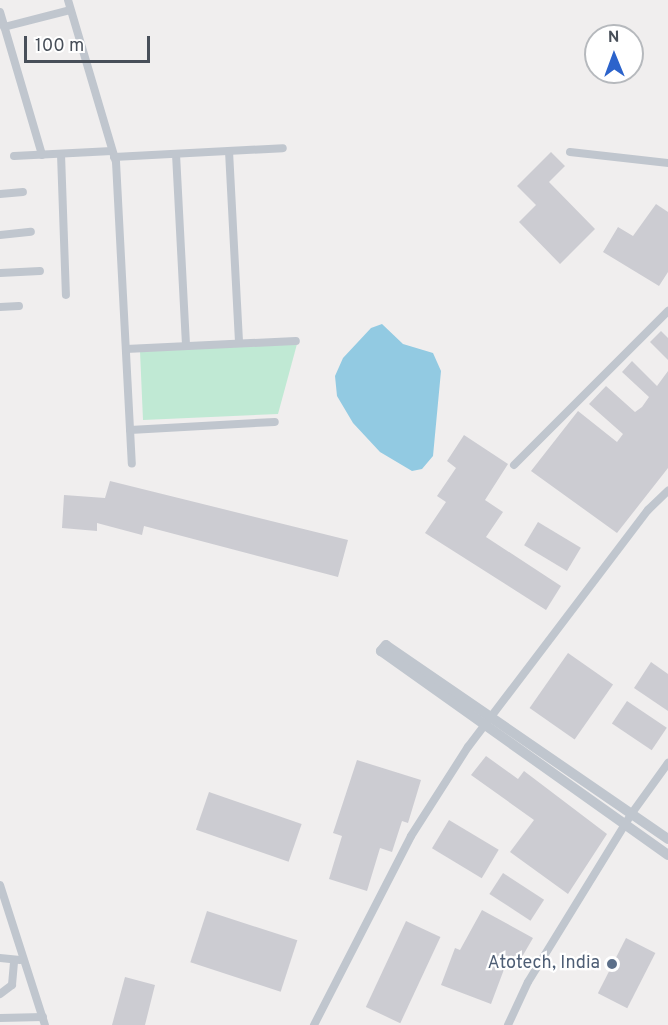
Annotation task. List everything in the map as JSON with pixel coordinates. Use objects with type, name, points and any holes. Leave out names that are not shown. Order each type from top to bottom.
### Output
[{"type":"street","points":[[68,0],[113,154],[132,464]]},
{"type":"street","points":[[4,27],[70,10]]},
{"type":"street","points":[[0,12],[42,154]]},
{"type":"street","points":[[14,156],[176,154],[283,148]]},
{"type":"street","points":[[229,151],[239,343]]},
{"type":"street","points":[[570,152],[668,163]]},
{"type":"street","points":[[61,154],[66,295]]},
{"type":"street","points":[[176,154],[186,346]]},
{"type":"street","points":[[0,194],[23,192]]},
{"type":"street","points":[[0,235],[31,232]]},
{"type":"street","points":[[0,273],[40,271]]},
{"type":"street","points":[[0,307],[19,306]]},
{"type":"street","points":[[514,465],[668,311]]},
{"type":"street","points":[[126,349],[296,341]]},
{"type":"street","points":[[130,430],[275,422]]},
{"type":"street","points":[[314,1025],[411,836],[487,720],[648,510],[668,490]]},
{"type":"street","points":[[384,648],[487,720],[668,855]]},
{"type":"street","points":[[487,720],[668,838]]},
{"type":"street","points":[[508,1025],[528,982],[632,813],[668,764]]},
{"type":"street","points":[[0,885],[44,1021],[0,1018]]},
{"type":"street","points":[[0,958],[26,960]]},
{"type":"street","points":[[0,994],[12,985],[14,960]]},
{"type":"green space","points":[[297,344],[278,414],[143,420],[140,351]]},
{"type":"water","points":[[382,324],[403,344],[433,353],[441,371],[433,456],[422,469],[412,471],[380,452],[353,423],[337,396],[335,376],[343,358],[371,328]]},
{"type":"building","points":[[551,152],[565,166],[549,182],[595,229],[560,264],[519,222],[536,205],[517,186]]},
{"type":"building","points":[[656,204],[668,212],[668,272],[659,286],[603,252],[618,227],[633,236]]},
{"type":"building","points":[[661,331],[668,338],[668,360],[650,342]]},
{"type":"building","points":[[632,361],[657,386],[668,371],[668,468],[617,533],[531,471],[578,411],[617,442],[623,434],[589,404],[606,386],[635,412],[642,407],[649,397],[622,372]]},
{"type":"building","points":[[464,435],[508,464],[485,500],[503,512],[486,537],[561,586],[546,610],[425,533],[446,502],[437,496],[456,468],[447,461]]},
{"type":"building","points":[[110,481],[348,540],[338,577],[144,526],[142,535],[97,523],[97,531],[62,528],[64,495],[105,498]]},
{"type":"building","points":[[538,522],[581,548],[567,571],[524,545]]},
{"type":"building","points":[[568,653],[613,685],[575,739],[530,708]]},
{"type":"building","points":[[651,662],[668,674],[668,711],[634,688]]},
{"type":"building","points":[[627,701],[667,728],[652,750],[612,723]]},
{"type":"building","points":[[486,756],[518,779],[524,771],[607,834],[568,894],[510,852],[534,820],[471,775]]},
{"type":"building","points":[[357,760],[421,780],[408,823],[402,821],[392,852],[380,848],[367,891],[329,879],[342,836],[333,833]]},
{"type":"building","points":[[209,792],[302,824],[289,862],[196,830]]},
{"type":"building","points":[[449,820],[499,850],[482,878],[432,848]]},
{"type":"building","points":[[503,873],[544,900],[530,921],[489,894]]},
{"type":"building","points":[[482,910],[533,938],[515,969],[506,964],[491,1004],[441,985],[455,948],[460,950]]},
{"type":"building","points":[[207,911],[297,940],[281,992],[190,962]]},
{"type":"building","points":[[406,921],[440,937],[400,1023],[366,1007]]},
{"type":"building","points":[[626,938],[655,953],[627,1008],[598,993]]},
{"type":"building","points":[[125,977],[155,985],[145,1025],[112,1025]]},
{"type":"place","name":"Atotech, India","points":[[612,964]]}]
